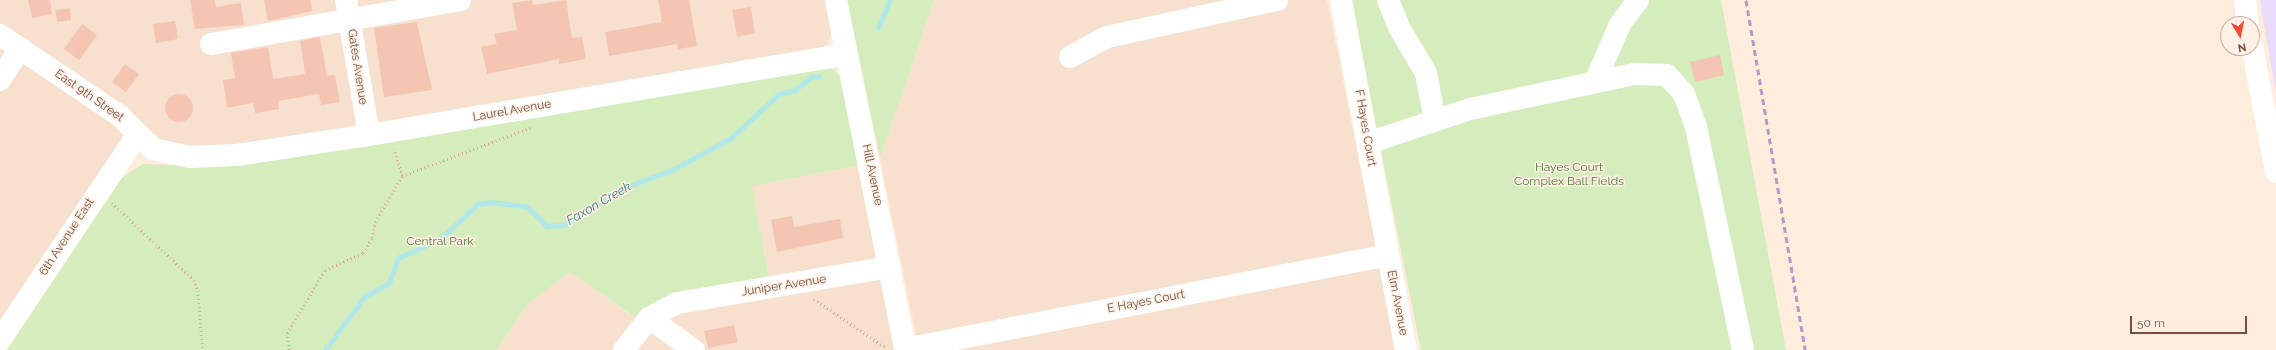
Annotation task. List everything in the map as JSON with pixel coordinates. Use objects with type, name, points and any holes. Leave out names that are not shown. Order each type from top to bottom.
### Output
[{"type":"street","points":[[212,44],[348,10],[460,0]]},
{"type":"street","name":"Hill Avenue","points":[[836,0],[890,267],[898,349]]},
{"type":"street","points":[[1070,57],[1107,37],[1277,0]]},
{"type":"street","name":"F Hayes Court","points":[[1341,0],[1388,255]]},
{"type":"street","points":[[1388,0],[1400,30],[1426,73],[1435,120]]},
{"type":"street","points":[[1595,82],[1620,24],[1638,0]]},
{"type":"street","points":[[2245,0],[2247,16]]},
{"type":"street","name":"Gates Avenue","points":[[348,10],[375,134]]},
{"type":"street","name":"East 9th Street","points":[[0,35],[120,116],[137,135],[153,148],[176,156]]},
{"type":"street","points":[[0,80],[20,48]]},
{"type":"street","name":"Laurel Avenue","points":[[176,156],[237,155],[375,134],[846,54]]},
{"type":"street","points":[[2254,56],[2276,172]]},
{"type":"street","points":[[1368,143],[1435,120],[1595,82],[1656,72],[1674,80],[1684,94],[1707,172],[1743,350]]},
{"type":"street","name":"6th Avenue East","points":[[0,340],[97,191],[137,135]]},
{"type":"street","name":"E Hayes Court","points":[[898,349],[1388,255]]},
{"type":"street","name":"Elm Avenue","points":[[1388,255],[1406,350]]},
{"type":"street","name":"Juniper Avenue","points":[[649,318],[677,303],[793,285],[890,267]]},
{"type":"street","points":[[624,350],[649,318],[694,350]]},
{"type":"path","points":[[289,350],[287,333],[325,270],[363,253],[372,238],[375,222],[402,176],[526,129],[541,121],[541,106]]},
{"type":"path","points":[[375,134],[393,144],[402,176]]},
{"type":"path","points":[[97,191],[194,280],[198,291],[203,350]]},
{"type":"path","points":[[793,285],[898,349]]},
{"type":"shaded area","points":[[0,0],[826,0],[832,33],[827,45],[820,49],[239,146],[172,145],[149,134],[0,325]]},
{"type":"shaded area","points":[[934,0],[1327,0],[1397,350],[919,350],[880,158]]},
{"type":"shaded area","points":[[2260,0],[2276,0],[2276,92],[2262,14]]},
{"type":"shaded area","points":[[861,165],[895,350],[496,350],[528,304],[570,272],[652,330],[678,314],[773,298],[752,186]]},
{"type":"green space","points":[[847,0],[934,0],[880,158]]},
{"type":"green space","name":"Hayes Court Complex Ball Fields","points":[[1351,0],[1721,0],[1786,350],[1421,350]]},
{"type":"green space","name":"Central Park","points":[[821,68],[833,69],[841,77],[861,165],[752,186],[770,284],[639,320],[570,272],[528,304],[496,350],[7,350],[120,179],[143,164],[202,166]]},
{"type":"building","points":[[28,0],[50,0],[52,14],[32,18]]},
{"type":"building","points":[[190,0],[215,0],[216,7],[241,3],[244,25],[195,29]]},
{"type":"building","points":[[264,0],[310,0],[312,11],[268,21]]},
{"type":"building","points":[[532,0],[533,5],[566,0],[572,38],[582,37],[586,59],[559,64],[559,59],[487,74],[481,47],[497,44],[494,34],[517,30],[512,3]]},
{"type":"building","points":[[658,0],[689,0],[697,46],[678,49],[677,44],[609,56],[605,32],[662,22]]},
{"type":"building","points":[[751,7],[755,33],[737,37],[732,10]]},
{"type":"building","points":[[70,8],[71,20],[57,22],[55,10]]},
{"type":"building","points":[[175,21],[178,39],[156,43],[153,24]]},
{"type":"building","points":[[417,22],[432,90],[384,97],[374,28]]},
{"type":"building","points":[[82,24],[97,35],[79,60],[64,49]]},
{"type":"building","points":[[320,37],[327,76],[335,75],[340,102],[321,105],[319,94],[278,101],[279,109],[255,113],[253,103],[227,108],[223,80],[235,78],[231,53],[268,47],[273,79],[305,74],[300,41]]},
{"type":"building","points":[[1720,55],[1724,75],[1695,82],[1690,62]]},
{"type":"building","points":[[125,64],[139,74],[126,92],[112,82]]},
{"type":"building","points":[[179,94],[189,98],[193,108],[189,118],[179,122],[169,118],[165,108],[169,98]]},
{"type":"building","points":[[792,216],[794,227],[840,219],[843,238],[777,252],[771,220]]},
{"type":"building","points":[[734,325],[738,342],[708,348],[704,331]]},
{"type":"waterway","name":"Faxon Creek","points":[[878,28],[890,0]]},
{"type":"waterway","name":"Faxon Creek","points":[[325,350],[365,296],[389,283],[398,258],[440,239],[478,204],[493,202],[528,207],[547,226],[564,225],[634,184],[672,170],[731,138],[779,94],[795,90],[811,77],[819,76]]},
{"type":"railway","points":[[1746,0],[1805,350]]}]
